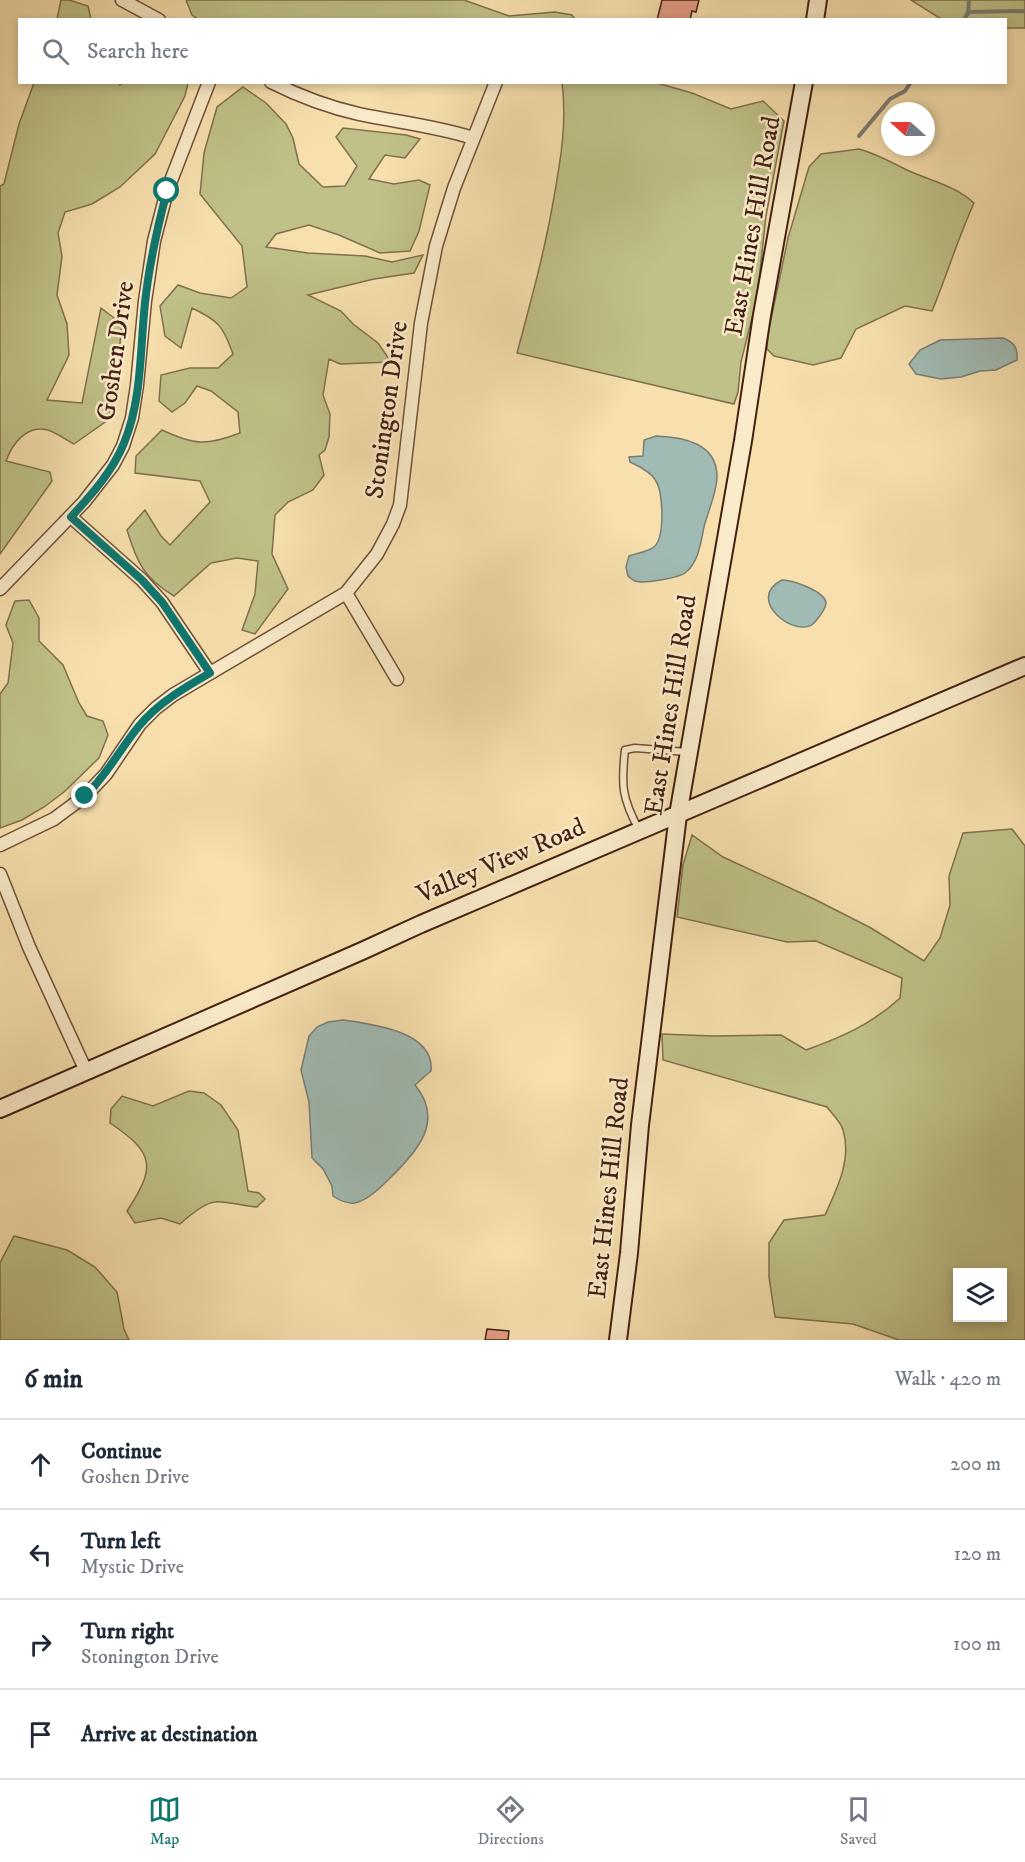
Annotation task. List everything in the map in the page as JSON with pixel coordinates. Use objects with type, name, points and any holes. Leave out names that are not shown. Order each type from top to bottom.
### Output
[{"type":"street","points":[[122,0],[155,18]]},
{"type":"street","points":[[814,18],[818,0]]},
{"type":"street","name":"Goshen Drive","points":[[0,589],[71,517],[113,465],[128,432],[137,385],[145,301],[154,241],[167,191],[208,84]]},
{"type":"street","points":[[275,84],[302,97],[355,113],[446,130],[473,138]]},
{"type":"street","name":"Stonington Drive","points":[[0,845],[54,819],[85,796],[106,774],[140,724],[156,708],[190,684],[346,593],[381,548],[393,524],[404,478],[416,360],[430,273],[443,220],[494,84]]},
{"type":"street","name":"East Hines Hill Road","points":[[618,1340],[629,1253],[640,1125],[678,815],[743,441],[762,315],[804,84]]},
{"type":"street","points":[[71,517],[142,580],[162,602],[210,673]]},
{"type":"street","points":[[346,593],[397,679]]},
{"type":"street","name":"Valley View Road","points":[[0,1109],[421,924],[1025,666]]},
{"type":"street","points":[[0,874],[29,947],[86,1071]]},
{"type":"lane","points":[[639,831],[627,807],[622,779],[625,750],[635,748],[689,752]]},
{"type":"green space","points":[[61,0],[69,0],[88,6],[91,18],[57,18]]},
{"type":"green space","points":[[186,0],[464,0],[509,16],[555,12],[572,15],[574,18],[196,18],[192,15]]},
{"type":"green space","points":[[911,0],[1025,0],[1025,28],[1007,28],[1007,18],[939,18]]},
{"type":"green space","points":[[34,84],[188,84],[185,96],[155,154],[120,187],[92,204],[65,212],[58,233],[62,256],[57,295],[67,324],[69,355],[47,400],[82,403],[101,308],[122,324],[115,392],[108,420],[74,444],[51,431],[40,429],[27,433],[16,442],[6,461],[50,472],[52,481],[0,554],[0,186],[4,184],[19,124]]},
{"type":"green space","points":[[562,84],[660,84],[692,93],[731,109],[763,101],[784,121],[766,216],[757,298],[741,362],[738,392],[734,404],[517,353],[542,256],[557,182],[564,125]]},
{"type":"green space","points":[[243,87],[266,103],[286,124],[293,138],[299,164],[323,187],[345,186],[357,166],[336,137],[343,128],[406,135],[420,139],[405,158],[385,155],[369,179],[394,184],[419,180],[430,185],[419,231],[410,251],[380,253],[309,225],[276,234],[266,247],[308,253],[365,256],[392,262],[423,255],[414,273],[374,279],[308,295],[341,311],[353,324],[378,343],[391,362],[340,364],[329,359],[323,395],[330,414],[329,437],[325,450],[319,455],[324,475],[313,490],[288,502],[275,515],[272,554],[288,589],[255,634],[242,630],[255,594],[258,561],[237,558],[211,563],[174,596],[155,583],[143,569],[134,552],[127,530],[145,510],[161,536],[170,545],[210,502],[200,481],[135,473],[136,456],[162,430],[183,439],[200,442],[218,440],[240,433],[238,412],[211,391],[197,386],[185,403],[172,412],[159,401],[161,375],[190,368],[218,368],[233,354],[219,325],[192,308],[181,348],[165,336],[160,306],[178,285],[200,293],[231,298],[247,287],[242,246],[200,194],[204,153],[217,107]]},
{"type":"green space","points":[[859,149],[950,188],[974,203],[932,311],[905,306],[856,329],[841,358],[813,365],[774,356],[767,349],[768,334],[788,238],[809,167],[821,154]]},
{"type":"green space","points":[[29,600],[39,618],[39,641],[63,665],[87,716],[103,721],[108,735],[99,758],[64,792],[22,820],[0,828],[0,694],[8,683],[13,643],[6,625],[15,601]]},
{"type":"green space","points":[[1012,829],[1025,846],[1025,1340],[899,1340],[853,1324],[775,1317],[769,1277],[769,1243],[784,1220],[825,1215],[842,1174],[846,1152],[842,1127],[827,1107],[663,1060],[662,1034],[781,1035],[806,1050],[856,1029],[879,1015],[900,998],[902,978],[816,941],[787,942],[677,917],[683,865],[692,835],[723,857],[871,928],[924,961],[940,938],[950,905],[949,876],[963,833]]},
{"type":"green space","points":[[189,1091],[204,1093],[221,1105],[238,1130],[248,1191],[259,1193],[265,1199],[257,1207],[223,1202],[209,1204],[180,1224],[161,1218],[135,1223],[127,1211],[143,1183],[146,1162],[143,1152],[136,1143],[110,1123],[111,1109],[122,1096],[153,1106]]},
{"type":"green space","points":[[14,1236],[67,1250],[95,1267],[117,1292],[124,1329],[129,1340],[0,1340],[0,1263]]},
{"type":"water","points":[[1003,338],[1014,346],[1017,360],[996,370],[941,379],[916,374],[909,364],[920,350],[940,340]]},
{"type":"water","points":[[656,436],[677,438],[697,444],[712,457],[716,466],[717,478],[714,497],[693,564],[685,573],[676,577],[639,582],[628,576],[626,567],[629,556],[655,546],[662,524],[661,504],[654,478],[630,462],[629,457],[643,456],[644,440]]},
{"type":"water","points":[[782,580],[814,590],[824,599],[825,608],[814,623],[806,627],[796,626],[777,615],[768,597],[772,588]]},
{"type":"water","points":[[343,1020],[384,1027],[412,1038],[430,1057],[431,1071],[415,1085],[424,1098],[428,1111],[424,1135],[409,1158],[378,1190],[355,1203],[349,1203],[333,1196],[332,1186],[323,1169],[312,1158],[309,1102],[301,1070],[309,1036],[317,1027],[328,1022]]},
{"type":"building","points":[[662,0],[699,0],[696,12],[692,11],[690,18],[658,18]]},
{"type":"building","points":[[487,1329],[509,1331],[508,1340],[485,1340]]},
{"type":"waterway","points":[[968,14],[969,0]]},
{"type":"waterway","points":[[965,18],[968,12],[1025,11]]},
{"type":"waterway","points":[[859,136],[890,99],[905,91],[910,84]]},
{"type":"route","points":[[85,796],[106,774],[126,742],[156,708],[210,673],[162,602],[142,580],[71,517],[113,465],[128,432],[137,385],[145,301],[154,241],[167,191]]}]
